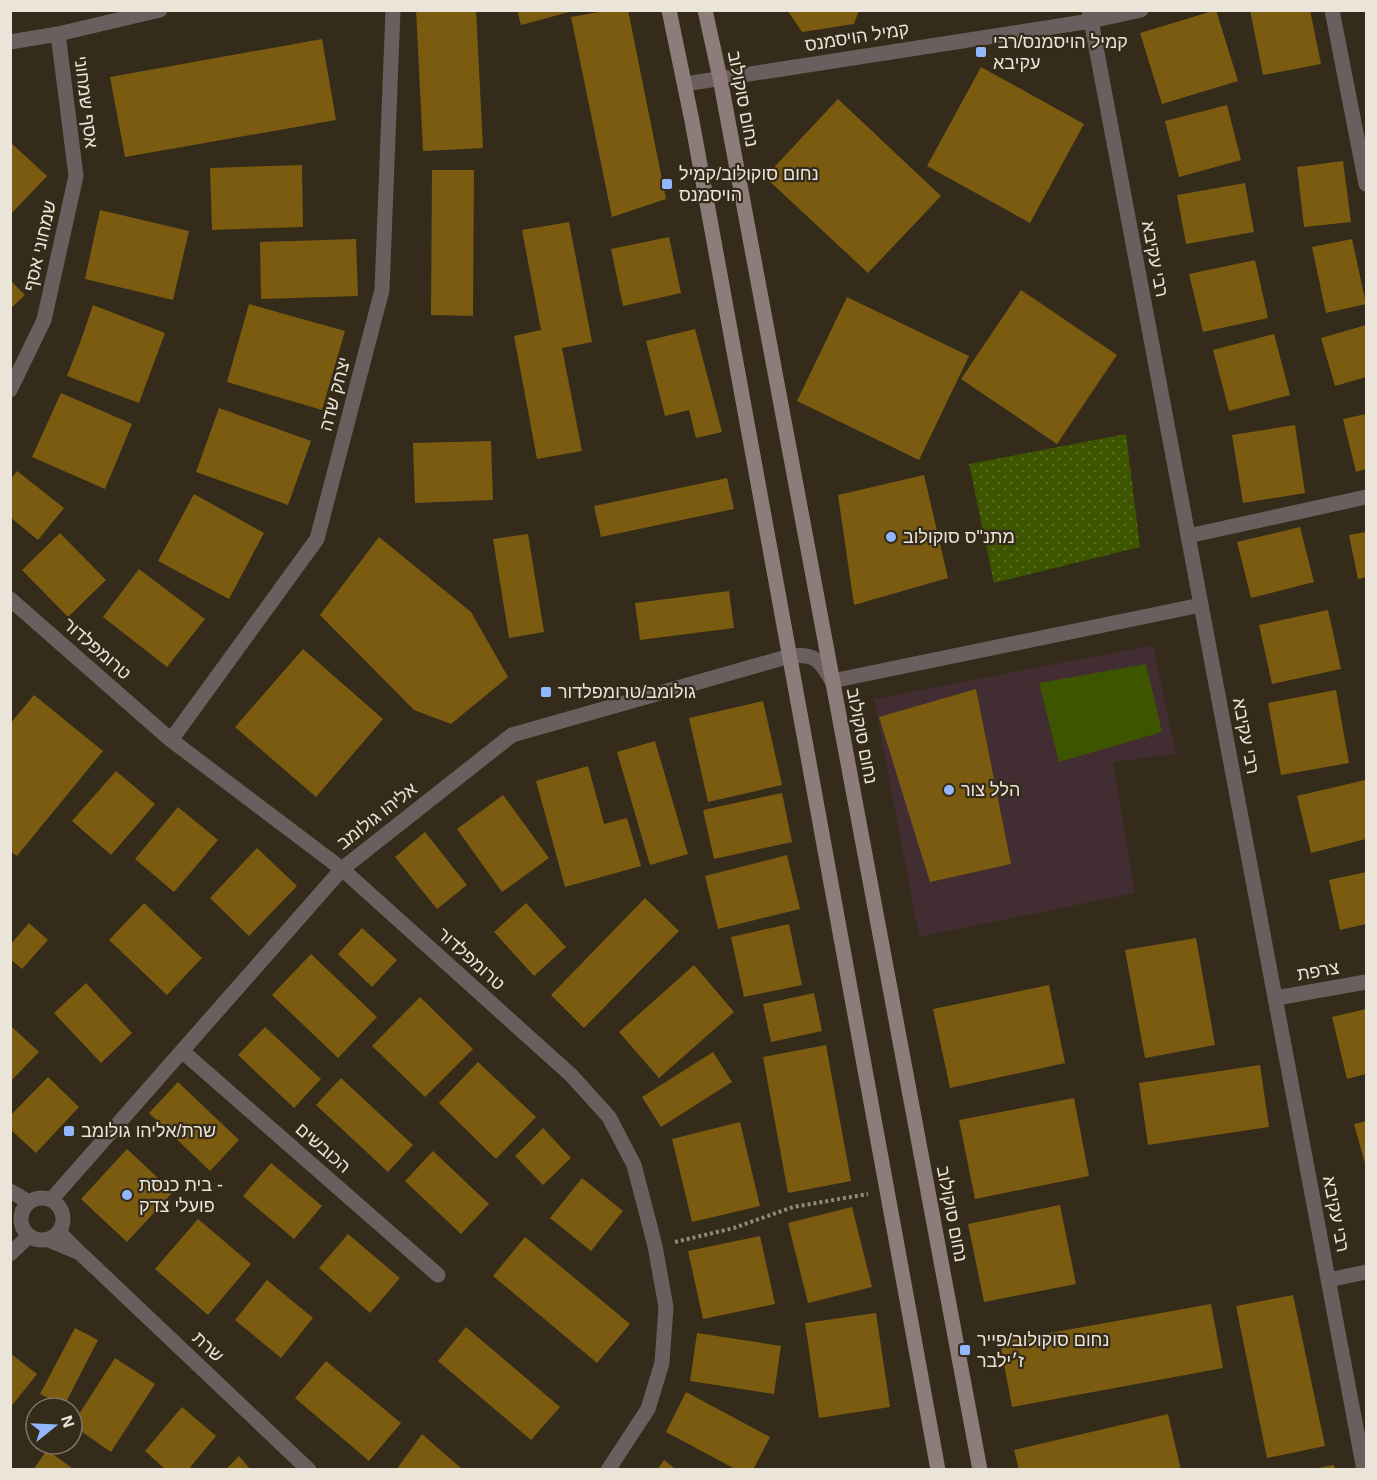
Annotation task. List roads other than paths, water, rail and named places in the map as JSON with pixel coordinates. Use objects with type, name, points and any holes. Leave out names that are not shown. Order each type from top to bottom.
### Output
[{"type":"main road","points":[[669,10],[685,84],[938,1470]]},
{"type":"main road","name":"נחום סוקולוב","points":[[705,10],[720,78],[980,1470]]},
{"type":"street","points":[[10,42],[58,34],[160,10]]},
{"type":"street","name":"יצחק שדה","points":[[171,740],[317,540],[382,290],[393,10]]},
{"type":"street","name":"קמיל הויסמנס","points":[[685,84],[1090,16],[1141,10]]},
{"type":"street","points":[[1332,10],[1366,184]]},
{"type":"street","name":"רבי עקיבא","points":[[1090,16],[1364,1470]]},
{"type":"street","name":"אסף שמחוני","points":[[58,34],[76,176]]},
{"type":"street","name":"שמחוני אסף","points":[[10,390],[44,320],[76,176]]},
{"type":"street","points":[[1188,536],[1366,497]]},
{"type":"street","name":"טרומפלדור","points":[[10,599],[171,740],[342,869],[571,1075],[609,1118],[634,1166],[655,1246],[666,1307],[662,1363],[648,1408],[608,1470]]},
{"type":"street","points":[[832,681],[1201,605]]},
{"type":"street","name":"אליהו גולומב","points":[[51,1200],[342,869],[512,735],[790,656],[805,654],[821,662],[832,681]]},
{"type":"street","name":"צרפת","points":[[1276,998],[1366,982]]},
{"type":"street","name":"הכובשים","points":[[182,1051],[438,1275]]},
{"type":"street","points":[[10,1191],[26,1207]]},
{"type":"street","points":[[10,1197],[26,1207]]},
{"type":"street","points":[[42,1198],[51,1200],[58,1204],[64,1218],[55,1236],[35,1240],[21,1225],[26,1207],[42,1198]]},
{"type":"street","points":[[10,1254],[29,1236]]},
{"type":"street","name":"שרת","points":[[55,1236],[80,1253],[309,1470]]},
{"type":"street","points":[[1329,1280],[1366,1272]]},
{"type":"place","name":"קמיל הויסמנס/רבי עקיבא","points":[[981,52]]},
{"type":"place","name":"נחום סוקולוב/קמיל הויסמנס","points":[[667,184]]},
{"type":"place","name":"מתנ\"ס סוקולוב","points":[[891,537]]},
{"type":"place","name":"גולומב/טרומפלדור","points":[[546,692]]},
{"type":"place","name":"הלל צור","points":[[949,790]]},
{"type":"place","name":"שרת/אליהו גולומב","points":[[69,1131]]},
{"type":"place","name":"בית כנסת - פועלי צדק","points":[[127,1195]]},
{"type":"place","name":"נחום סוקולוב/פייר ז׳ילבר","points":[[965,1350]]}]
